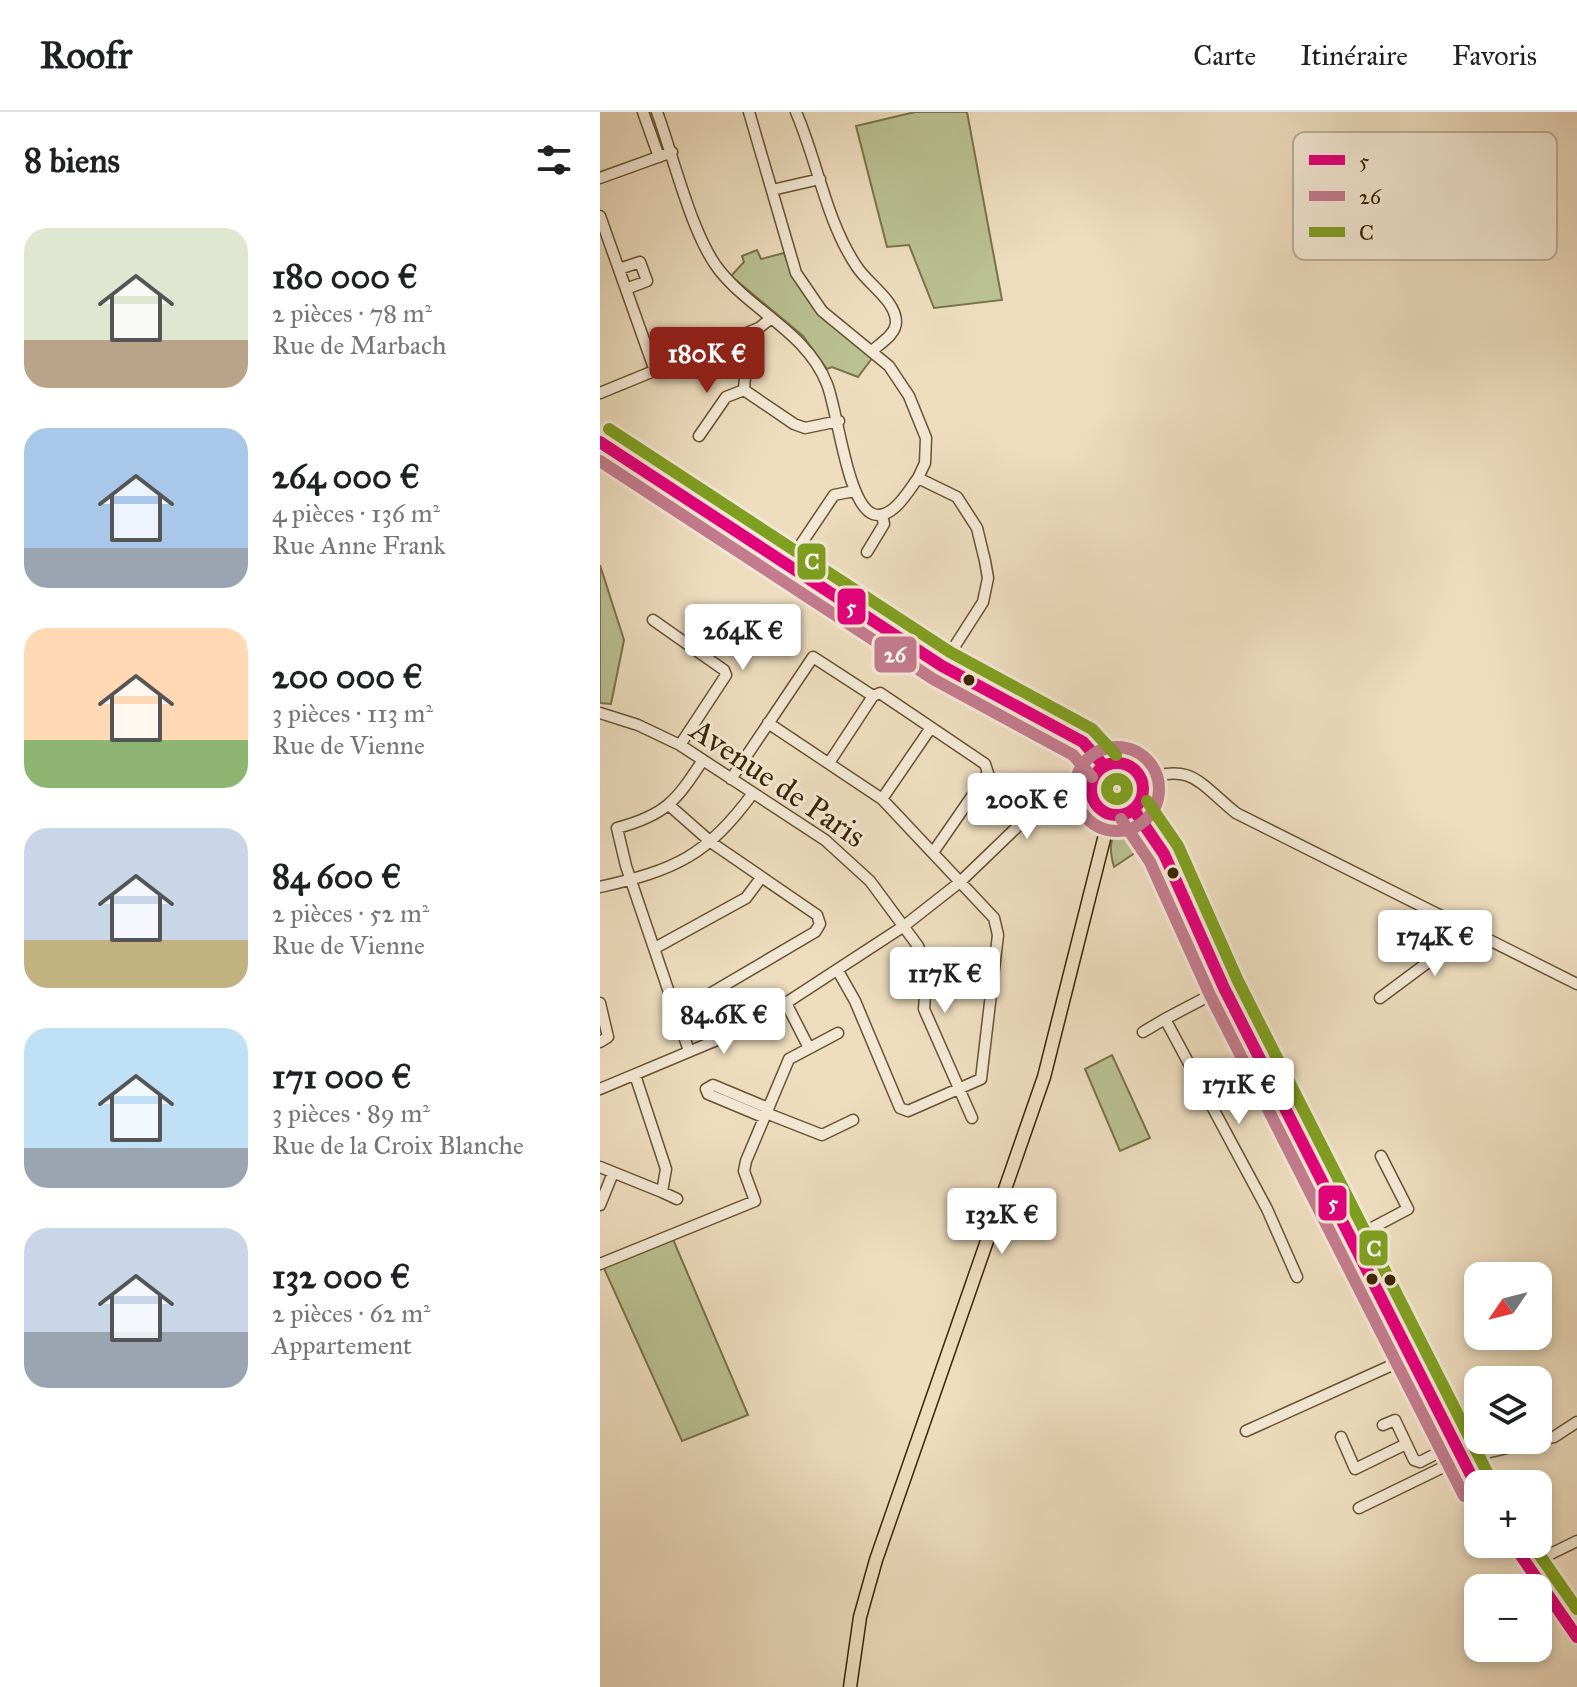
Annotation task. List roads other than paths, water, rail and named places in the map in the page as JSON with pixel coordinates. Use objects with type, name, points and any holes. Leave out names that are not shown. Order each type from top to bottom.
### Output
[{"type":"main road","points":[[600,442],[942,666],[1083,742],[1104,766]]},
{"type":"main road","points":[[1128,765],[1142,780],[1143,793],[1134,810],[1122,815],[1110,815],[1100,810],[1090,792],[1091,781],[1104,766],[1128,765]]},
{"type":"main road","points":[[850,1687],[860,1617],[876,1560],[1044,1077],[1110,815]]},
{"type":"street","points":[[643,112],[659,157]]},
{"type":"street","points":[[657,112],[700,231],[718,268],[770,319],[802,344],[818,365],[839,421],[854,491],[863,506],[873,514],[882,515],[890,511],[918,478],[925,463],[926,438],[909,396],[889,366],[822,311],[806,291],[790,256],[749,112]]},
{"type":"street","points":[[796,112],[839,235],[858,269],[886,301],[896,321],[894,330],[873,350]]},
{"type":"street","points":[[600,178],[672,152]]},
{"type":"street","points":[[772,190],[820,179]]},
{"type":"street","points":[[600,216],[655,371]]},
{"type":"street","points":[[619,269],[640,262],[647,281],[626,289]]},
{"type":"street","points":[[600,393],[759,328],[770,319]]},
{"type":"street","points":[[730,340],[745,376],[744,390]]},
{"type":"street","points":[[744,390],[805,428],[839,421]]},
{"type":"street","points":[[699,436],[726,397],[744,390]]},
{"type":"street","points":[[918,478],[949,491],[968,510],[984,551],[987,569],[983,602],[942,666]]},
{"type":"street","points":[[787,565],[834,495],[854,491]]},
{"type":"street","points":[[867,552],[884,524],[882,515]]},
{"type":"street","points":[[653,620],[654,624],[724,670],[726,675],[680,745]]},
{"type":"street","points":[[731,779],[813,657],[873,696]]},
{"type":"street","points":[[829,763],[873,696],[880,693],[985,764],[988,773],[934,851]]},
{"type":"street","name":"Avenue de Paris","points":[[600,713],[638,725],[680,745],[849,858],[904,926],[927,968],[924,1009],[972,1118]]},
{"type":"street","points":[[768,723],[882,799],[994,918],[998,935],[981,1079],[908,1111],[900,1108],[855,1001],[838,971]]},
{"type":"street","points":[[882,799],[930,729]]},
{"type":"street","points":[[689,1051],[626,866],[617,828],[646,820],[670,806],[703,760]]},
{"type":"street","points":[[1142,780],[1172,771],[1187,773],[1236,813],[1577,984]]},
{"type":"street","points":[[600,1089],[689,1051],[786,1003],[904,926],[960,882],[1041,804],[1090,792]]},
{"type":"street","points":[[600,887],[673,867],[712,843],[753,793]]},
{"type":"street","points":[[670,806],[712,843],[817,915],[820,924],[815,932],[677,1013]]},
{"type":"street","points":[[1134,810],[1164,854],[1223,985],[1353,1238],[1467,1470]]},
{"type":"street","points":[[655,948],[746,898],[761,878]]},
{"type":"street","points":[[1380,998],[1470,931]]},
{"type":"street","points":[[1143,1032],[1223,985]]},
{"type":"street","points":[[600,1003],[609,1032],[608,1037],[600,1042]]},
{"type":"street","points":[[786,1003],[809,1048]]},
{"type":"street","points":[[1165,1019],[1267,1209],[1297,1277]]},
{"type":"street","points":[[600,1264],[755,1201],[744,1171],[789,1059],[838,1033]]},
{"type":"street","points":[[635,1075],[666,1169],[662,1192]]},
{"type":"street","points":[[766,1113],[713,1085],[707,1086],[708,1094],[822,1135],[853,1120]]},
{"type":"street","points":[[1353,1238],[1408,1209],[1381,1156]]},
{"type":"street","points":[[600,1167],[677,1199]]},
{"type":"street","points":[[600,1205],[613,1173]]},
{"type":"street","points":[[1246,1431],[1410,1357]]},
{"type":"street","points":[[1383,1425],[1395,1420],[1414,1460],[1420,1462],[1453,1445]]},
{"type":"street","points":[[1359,1508],[1460,1459],[1554,1437],[1577,1422]]},
{"type":"street","points":[[1341,1437],[1355,1469],[1406,1444]]},
{"type":"street","points":[[1528,1565],[1577,1541]]},
{"type":"street","points":[[1523,1558],[1577,1637]]}]
